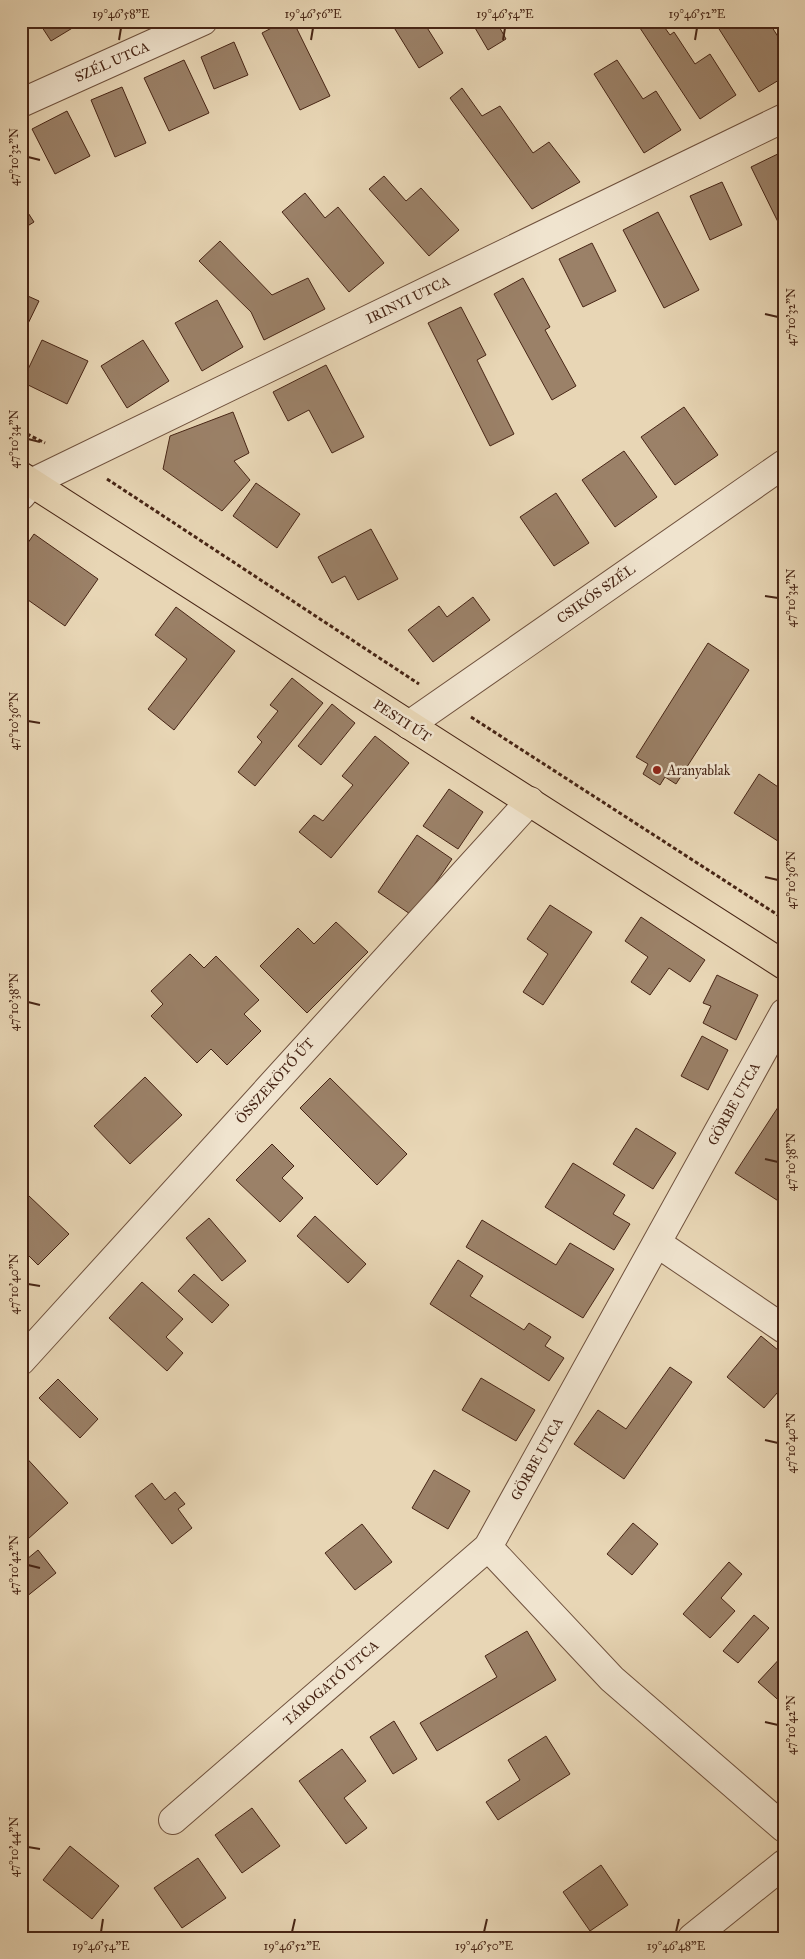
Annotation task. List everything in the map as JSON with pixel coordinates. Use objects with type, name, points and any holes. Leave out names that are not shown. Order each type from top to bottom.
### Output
[{"type":"main road","name":"PESTI ÚT","points":[[25,485],[530,801],[784,965]]},
{"type":"street","name":"SZÉL UTCA","points":[[21,103],[203,21]]},
{"type":"street","name":"IRINYI UTCA","points":[[25,485],[784,118]]},
{"type":"street","name":"CSIKÓS SZÉL","points":[[409,725],[784,464]]},
{"type":"street","name":"ÖSSZEKÖTŐ ÚT","points":[[23,1358],[530,801]]},
{"type":"street","name":"GÖRBE UTCA","points":[[488,1547],[784,1013]]},
{"type":"street","points":[[657,1243],[784,1329]]},
{"type":"street","points":[[488,1547],[612,1679],[784,1828]]},
{"type":"street","name":"TÁROGATÓ UTCA","points":[[173,1820],[488,1547]]},
{"type":"street","points":[[692,1938],[784,1864]]},
{"type":"path","points":[[21,431],[79,460],[444,700],[784,919]]},
{"type":"building","points":[[38,21],[84,21],[51,41]]},
{"type":"building","points":[[285,21],[293,21],[330,96],[300,110],[262,33]]},
{"type":"building","points":[[390,21],[434,21],[426,26],[443,53],[419,68]]},
{"type":"building","points":[[471,21],[496,21],[506,39],[488,50]]},
{"type":"building","points":[[644,21],[660,21],[670,35],[674,32],[695,64],[710,54],[736,95],[700,119],[638,25]]},
{"type":"building","points":[[714,21],[768,21],[784,46],[784,77],[759,92]]},
{"type":"building","points":[[234,42],[248,75],[214,89],[201,57]]},
{"type":"building","points":[[184,60],[209,113],[169,131],[144,78]]},
{"type":"building","points":[[617,60],[643,99],[656,91],[681,130],[644,153],[594,74]]},
{"type":"building","points":[[122,87],[146,143],[115,157],[91,100]]},
{"type":"building","points":[[462,88],[482,116],[500,106],[533,153],[549,142],[580,182],[532,209],[450,98]]},
{"type":"building","points":[[67,111],[90,156],[55,174],[32,129]]},
{"type":"building","points":[[784,151],[784,222],[779,224],[751,167]]},
{"type":"building","points":[[384,176],[406,201],[421,188],[459,230],[429,256],[369,189]]},
{"type":"building","points":[[722,182],[742,225],[710,240],[690,196]]},
{"type":"building","points":[[305,193],[325,218],[338,207],[384,263],[349,292],[282,212]]},
{"type":"building","points":[[21,202],[34,222],[21,230]]},
{"type":"building","points":[[658,212],[699,290],[664,308],[623,230]]},
{"type":"building","points":[[220,241],[272,295],[308,278],[325,309],[264,340],[251,312],[199,261]]},
{"type":"building","points":[[592,243],[616,291],[583,307],[559,259]]},
{"type":"building","points":[[523,278],[550,327],[545,330],[576,386],[552,400],[494,294]]},
{"type":"building","points":[[21,293],[39,301],[21,338]]},
{"type":"building","points":[[217,300],[243,347],[202,371],[175,323]]},
{"type":"building","points":[[461,307],[486,355],[477,360],[514,434],[490,446],[428,323]]},
{"type":"building","points":[[42,340],[88,361],[67,404],[22,382]]},
{"type":"building","points":[[143,340],[169,381],[127,408],[101,366]]},
{"type":"building","points":[[326,365],[364,437],[332,453],[309,410],[288,421],[273,392]]},
{"type":"building","points":[[684,407],[718,455],[675,485],[641,437]]},
{"type":"building","points":[[233,412],[249,453],[234,461],[250,480],[222,511],[163,469],[170,436]]},
{"type":"building","points":[[624,451],[657,497],[615,527],[582,480]]},
{"type":"building","points":[[256,483],[300,514],[277,548],[233,516]]},
{"type":"building","points":[[556,493],[589,543],[554,566],[520,517]]},
{"type":"building","points":[[371,529],[398,579],[358,600],[345,576],[332,583],[318,557]]},
{"type":"building","points":[[34,534],[98,579],[65,626],[21,595],[21,553]]},
{"type":"building","points":[[473,597],[490,620],[433,662],[408,630],[439,606],[447,617]]},
{"type":"building","points":[[176,607],[235,651],[174,730],[148,709],[187,659],[155,635]]},
{"type":"building","points":[[708,643],[749,670],[676,784],[665,777],[660,785],[643,774],[648,764],[636,757]]},
{"type":"building","points":[[292,678],[323,703],[255,786],[238,772],[262,742],[257,737],[278,711],[270,705]]},
{"type":"building","points":[[332,704],[355,723],[321,765],[298,746]]},
{"type":"building","points":[[375,736],[409,763],[331,858],[299,832],[314,815],[323,821],[353,785],[342,776]]},
{"type":"building","points":[[759,774],[784,791],[784,845],[734,813]]},
{"type":"building","points":[[449,789],[483,812],[458,849],[423,826]]},
{"type":"building","points":[[417,835],[452,859],[413,916],[378,892]]},
{"type":"building","points":[[550,905],[592,932],[543,1005],[523,992],[548,954],[527,939]]},
{"type":"building","points":[[641,917],[705,960],[690,982],[669,968],[650,995],[631,982],[648,957],[625,941]]},
{"type":"building","points":[[336,922],[368,952],[307,1013],[260,966],[298,928],[314,944]]},
{"type":"building","points":[[190,954],[204,968],[216,956],[259,1000],[244,1014],[261,1031],[227,1065],[211,1049],[197,1063],[151,1016],[163,1004],[151,991]]},
{"type":"building","points":[[717,975],[758,995],[736,1040],[703,1023],[711,1006],[703,1003]]},
{"type":"building","points":[[702,1036],[728,1050],[708,1090],[681,1076]]},
{"type":"building","points":[[145,1077],[182,1115],[130,1164],[94,1126]]},
{"type":"building","points":[[330,1078],[407,1154],[377,1185],[300,1108]]},
{"type":"building","points":[[784,1098],[784,1202],[783,1204],[735,1173]]},
{"type":"building","points":[[636,1128],[676,1153],[653,1189],[613,1164]]},
{"type":"building","points":[[272,1144],[294,1166],[282,1178],[303,1198],[280,1222],[236,1180]]},
{"type":"building","points":[[573,1163],[625,1195],[613,1214],[630,1224],[614,1250],[545,1207]]},
{"type":"building","points":[[29,1196],[69,1234],[38,1265],[21,1248],[21,1204]]},
{"type":"building","points":[[315,1216],[366,1264],[348,1283],[297,1236]]},
{"type":"building","points":[[209,1218],[246,1261],[222,1281],[186,1238]]},
{"type":"building","points":[[482,1220],[556,1265],[570,1243],[614,1269],[583,1318],[466,1247]]},
{"type":"building","points":[[458,1260],[483,1276],[470,1296],[524,1330],[529,1323],[551,1337],[545,1346],[564,1358],[549,1381],[430,1304]]},
{"type":"building","points":[[194,1274],[229,1305],[212,1323],[178,1291]]},
{"type":"building","points":[[142,1282],[183,1319],[166,1337],[183,1353],[167,1371],[109,1318]]},
{"type":"building","points":[[761,1336],[784,1355],[784,1385],[764,1408],[727,1377]]},
{"type":"building","points":[[670,1367],[692,1382],[624,1479],[574,1444],[598,1410],[626,1429]]},
{"type":"building","points":[[481,1378],[535,1410],[516,1441],[462,1410]]},
{"type":"building","points":[[58,1379],[98,1419],[80,1438],[39,1398]]},
{"type":"building","points":[[21,1452],[68,1503],[28,1539],[21,1532]]},
{"type":"building","points":[[434,1470],[470,1491],[448,1529],[412,1508]]},
{"type":"building","points":[[152,1483],[165,1500],[175,1492],[185,1504],[178,1509],[192,1528],[172,1544],[135,1496]]},
{"type":"building","points":[[633,1523],[658,1544],[632,1575],[607,1554]]},
{"type":"building","points":[[362,1524],[392,1562],[355,1590],[325,1553]]},
{"type":"building","points":[[38,1550],[56,1573],[21,1601],[21,1564]]},
{"type":"building","points":[[729,1562],[742,1574],[721,1598],[735,1611],[710,1638],[683,1614]]},
{"type":"building","points":[[754,1615],[769,1628],[738,1663],[723,1651]]},
{"type":"building","points":[[527,1631],[556,1680],[437,1751],[420,1723],[497,1677],[485,1656]]},
{"type":"building","points":[[784,1654],[784,1705],[758,1682]]},
{"type":"building","points":[[394,1721],[417,1759],[393,1774],[370,1737]]},
{"type":"building","points":[[546,1736],[570,1774],[498,1820],[486,1802],[520,1780],[508,1760]]},
{"type":"building","points":[[342,1749],[366,1781],[344,1798],[367,1828],[346,1844],[299,1781]]},
{"type":"building","points":[[252,1808],[280,1846],[242,1873],[215,1835]]},
{"type":"building","points":[[70,1846],[119,1886],[92,1919],[43,1880]]},
{"type":"building","points":[[198,1858],[226,1898],[182,1928],[154,1888]]},
{"type":"building","points":[[601,1865],[628,1905],[590,1931],[563,1892]]},
{"type":"place","name":"Aranyablak","points":[[657,770]]}]
